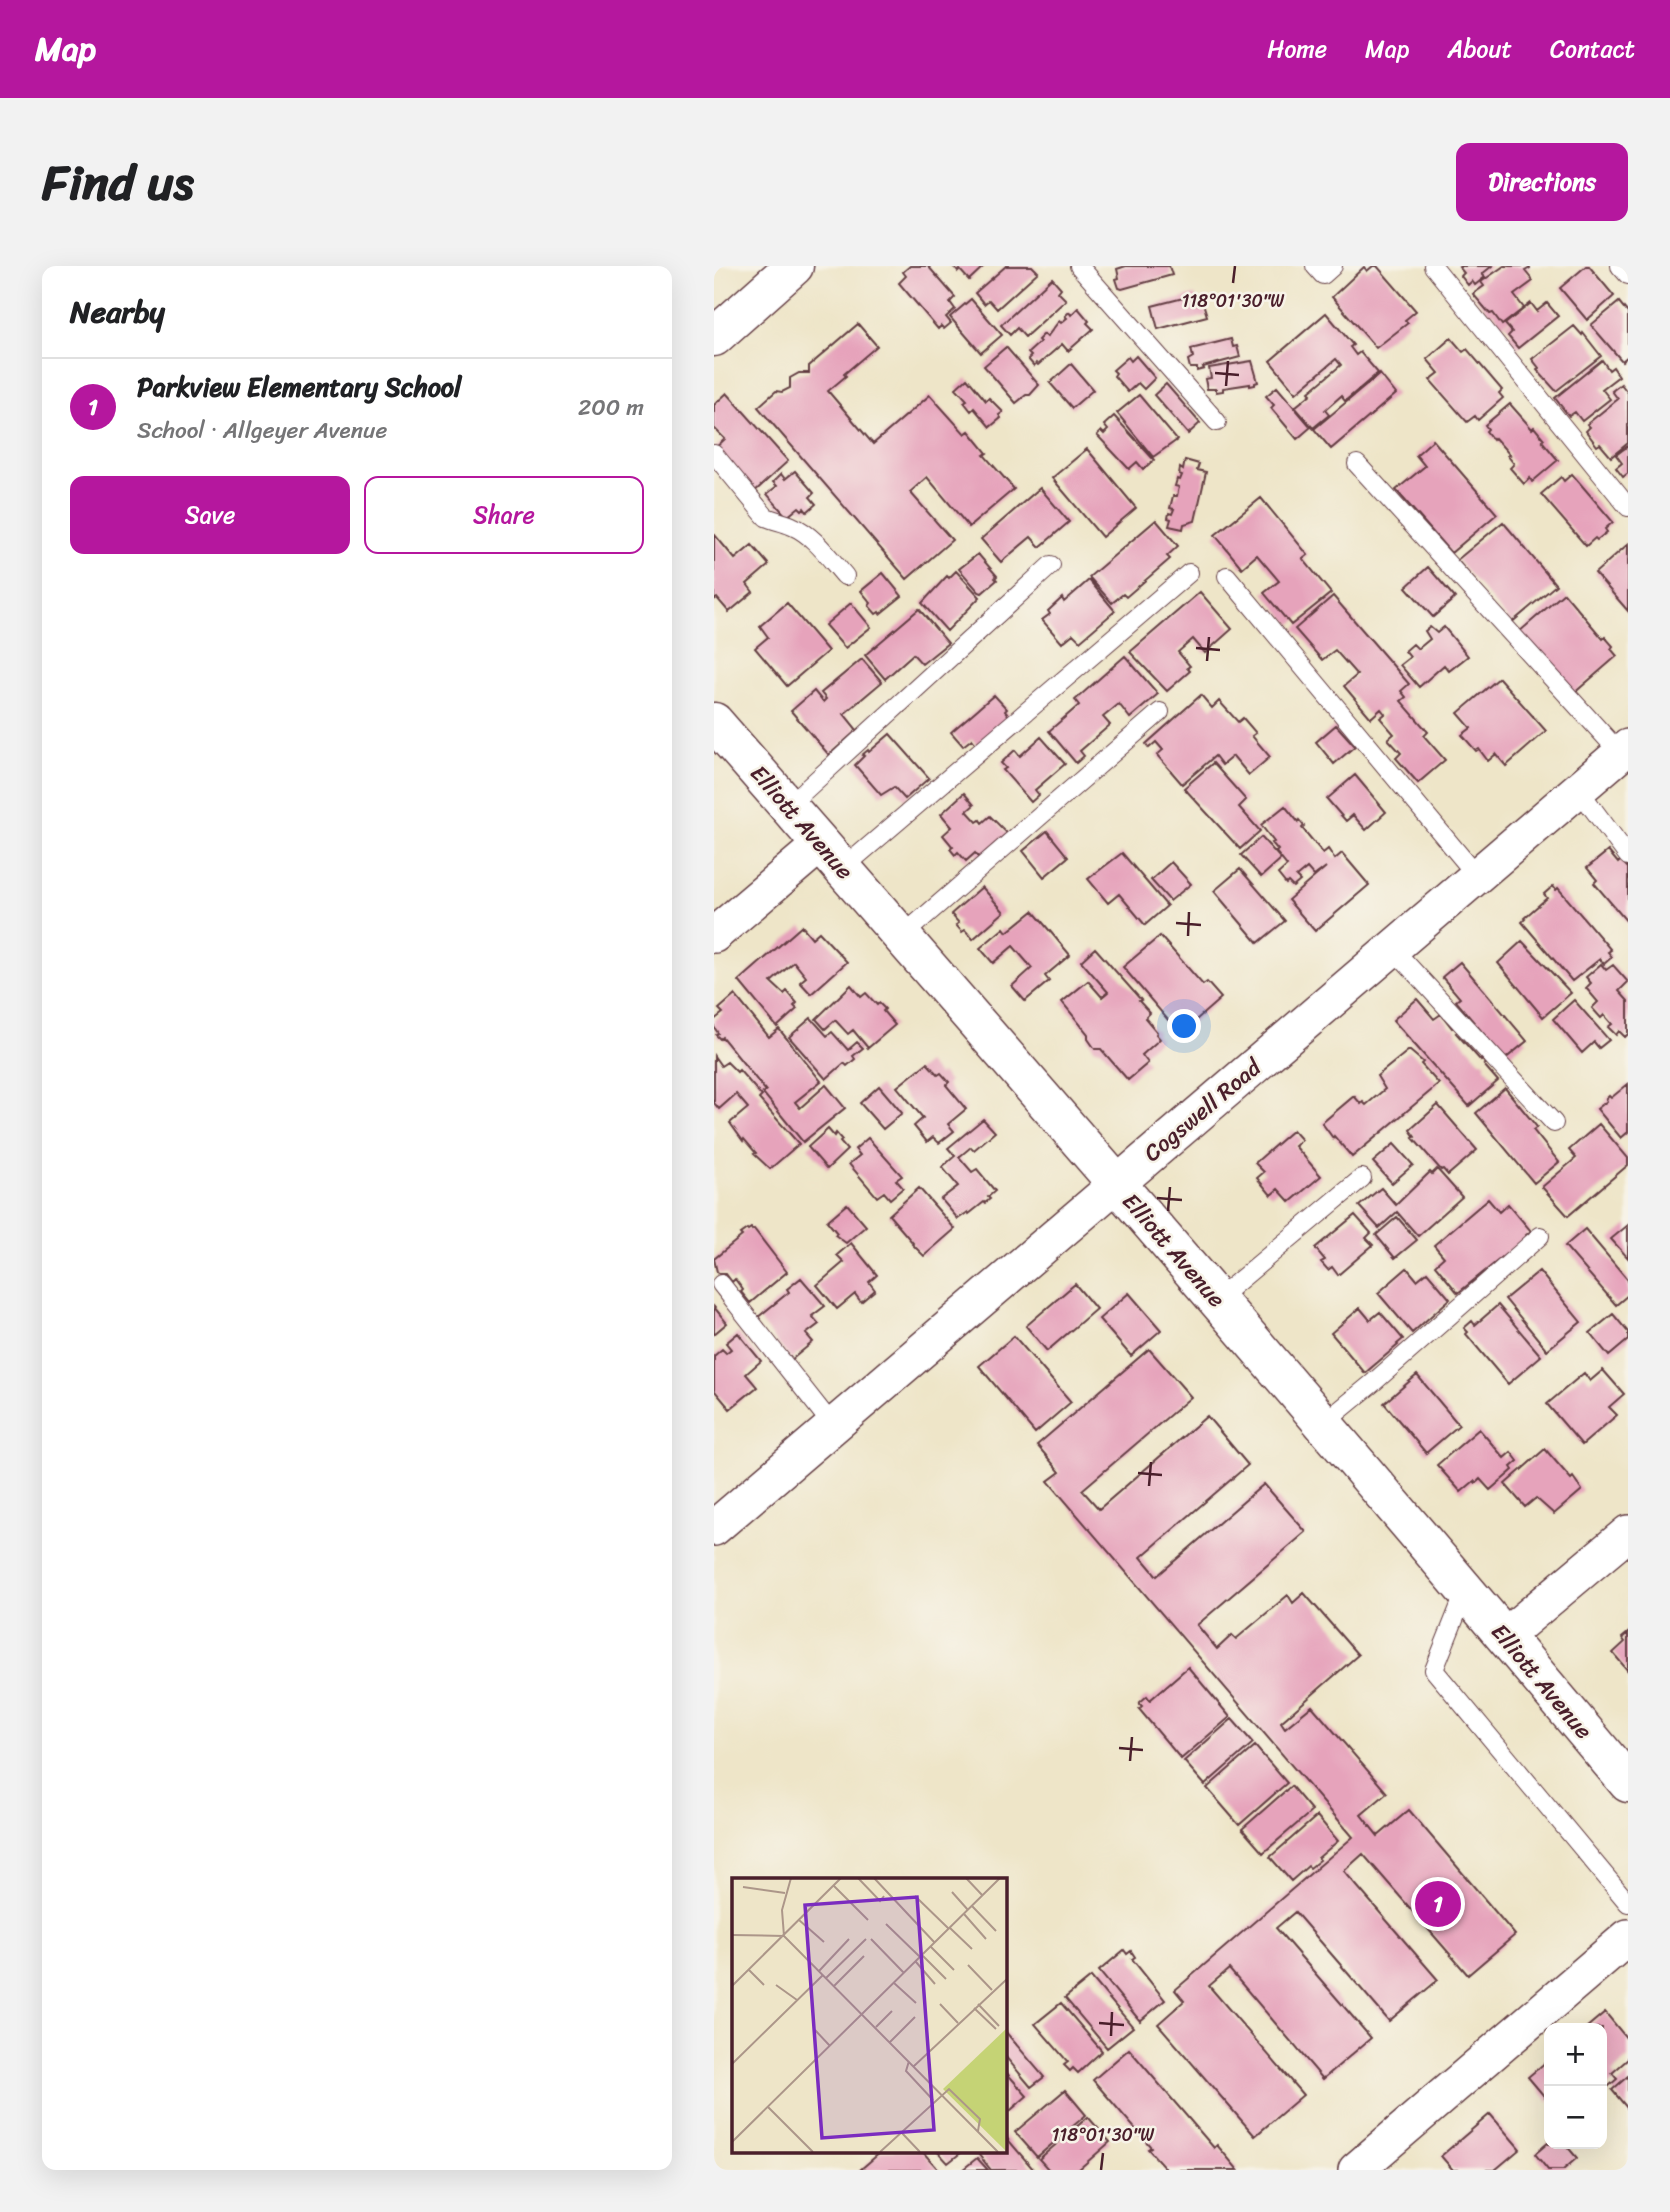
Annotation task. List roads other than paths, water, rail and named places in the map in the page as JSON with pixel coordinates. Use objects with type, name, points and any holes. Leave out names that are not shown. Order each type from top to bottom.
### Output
[{"type":"street","points":[[714,337],[794,266]]},
{"type":"street","name":"Elliott Avenue","points":[[714,722],[1116,1183],[1628,1783]]},
{"type":"street","name":"Cogswell Road","points":[[714,1528],[1624,750]]},
{"type":"street","points":[[714,935],[832,856]]},
{"type":"street","points":[[1505,1636],[1628,1533]]},
{"type":"street","points":[[1360,2168],[1628,1937]]},
{"type":"lane","points":[[1079,266],[1217,422]]},
{"type":"lane","points":[[1315,266],[1322,275],[1333,266]]},
{"type":"lane","points":[[1433,266],[1628,507]]},
{"type":"lane","points":[[1619,266],[1628,275]]},
{"type":"lane","points":[[714,454],[766,517],[791,525],[808,536],[845,576]]},
{"type":"lane","points":[[1357,464],[1624,750]]},
{"type":"lane","points":[[788,806],[1051,565]]},
{"type":"lane","points":[[832,856],[1189,573]]},
{"type":"lane","points":[[1227,576],[1477,876]]},
{"type":"lane","points":[[902,936],[1160,712]]},
{"type":"lane","points":[[1578,789],[1628,856]]},
{"type":"lane","points":[[1392,948],[1554,1123]]},
{"type":"lane","points":[[1216,1300],[1362,1178]]},
{"type":"lane","points":[[1322,1424],[1374,1382],[1540,1236]]},
{"type":"lane","points":[[721,1284],[833,1426]]},
{"type":"lane","points":[[1466,1590],[1434,1670],[1628,1903]]},
{"type":"place","name":"Parkview Elementary School","points":[[1438,1904]]}]
